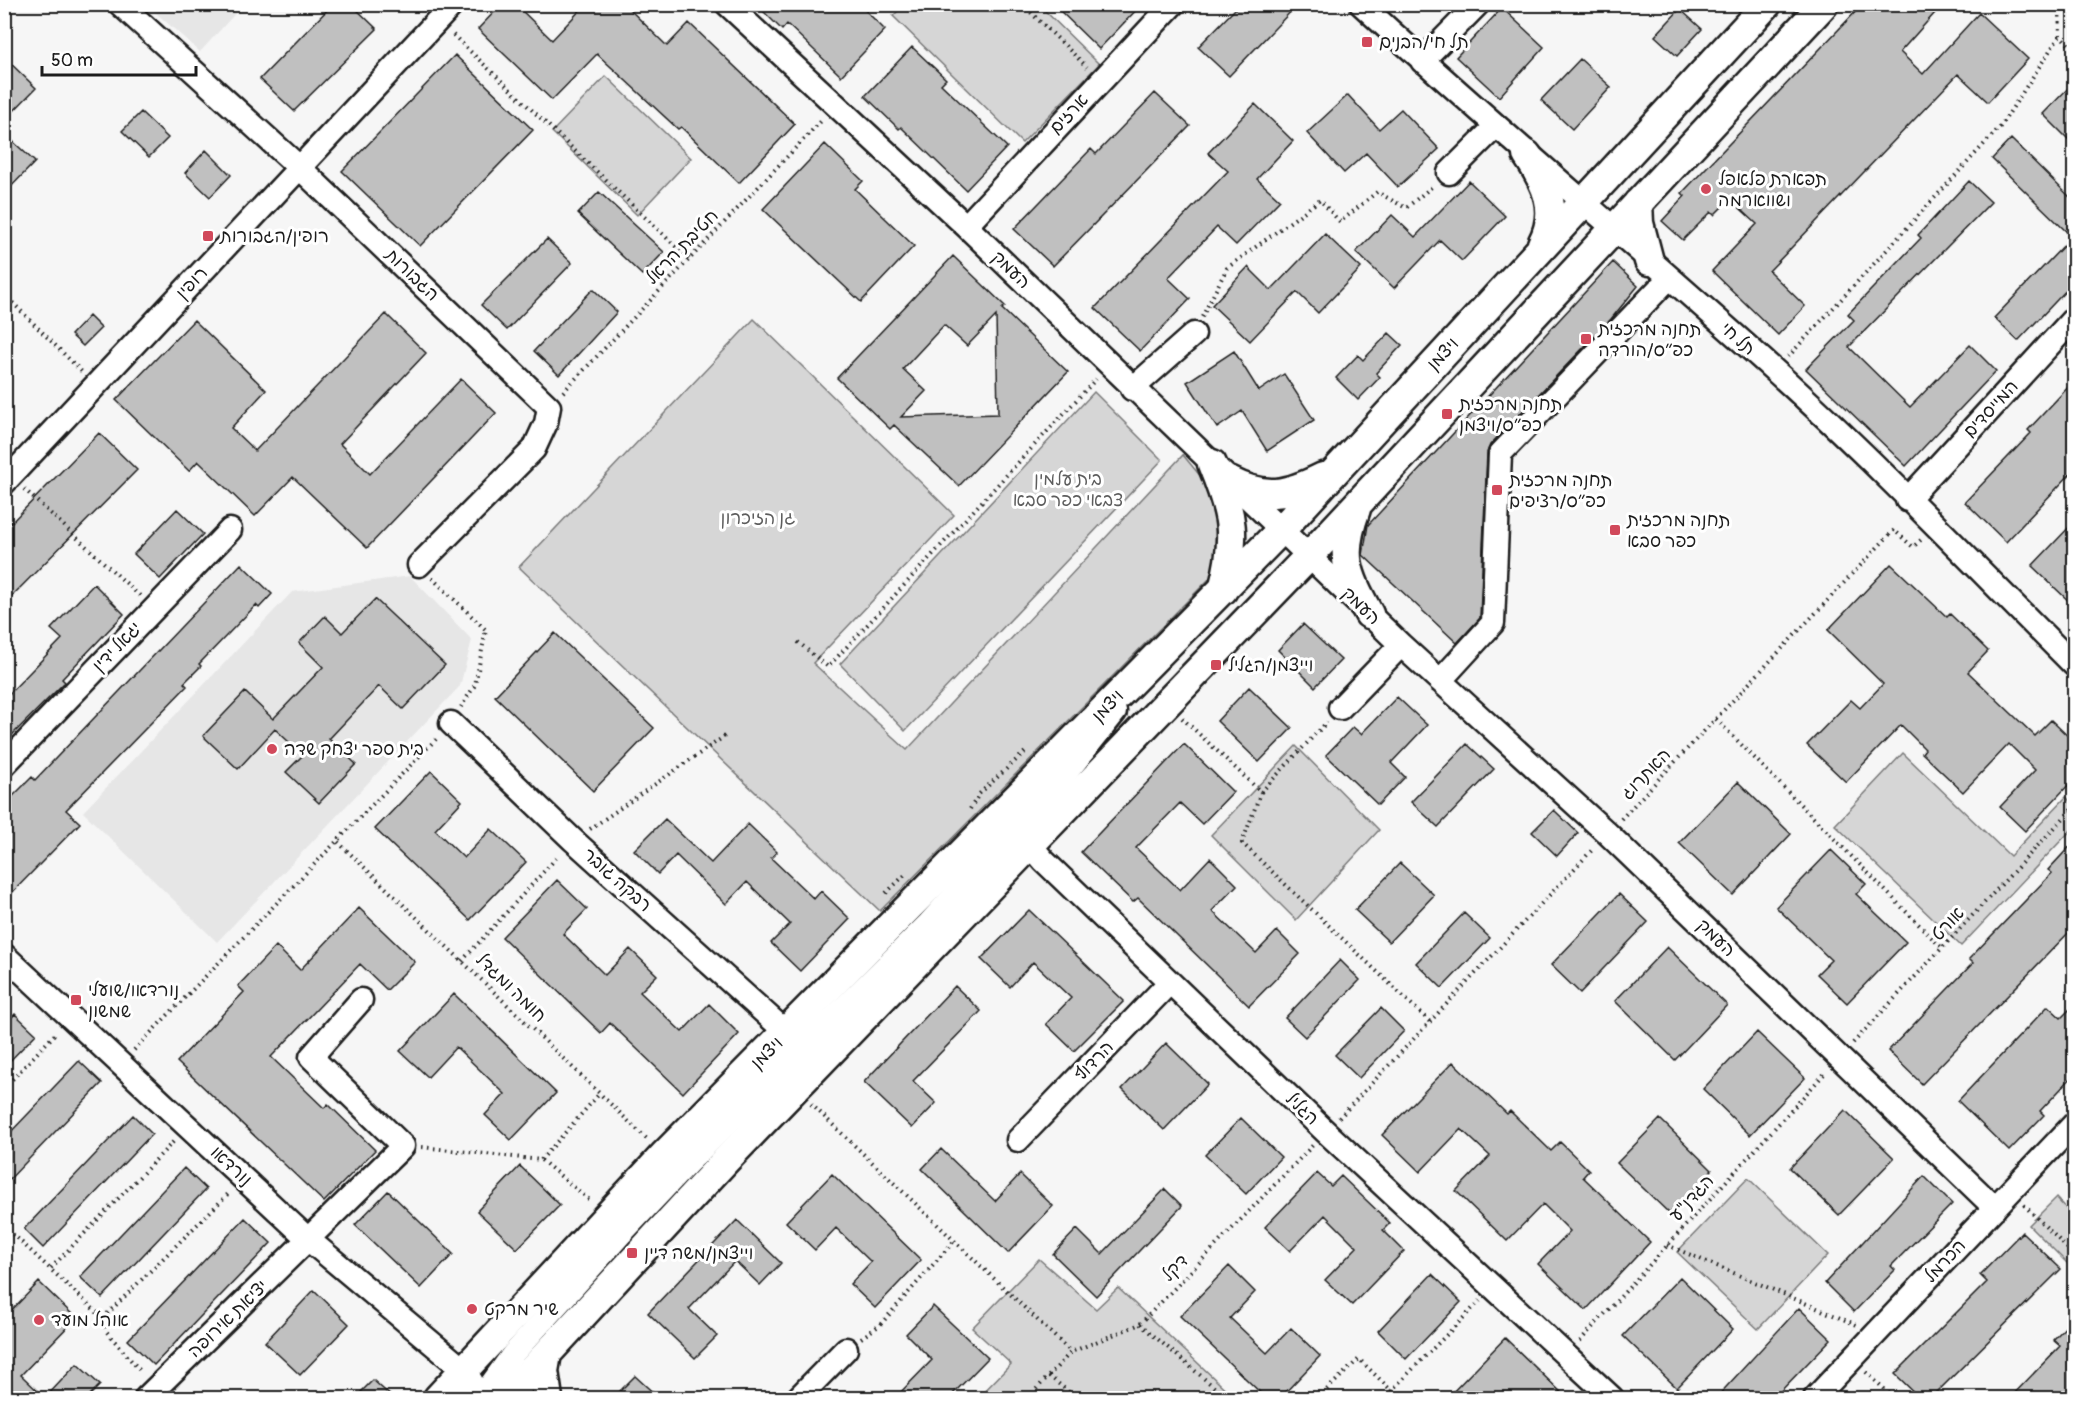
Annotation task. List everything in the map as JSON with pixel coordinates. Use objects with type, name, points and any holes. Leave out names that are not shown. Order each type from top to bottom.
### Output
[{"type":"main road","name":"ויצמן","points":[[500,1394],[547,1354],[635,1255],[796,1089],[1018,826],[1144,669],[1281,530],[1767,4]]},
{"type":"main road","name":"ויצמן","points":[[438,1398],[664,1154],[787,1034],[1018,826],[1165,703],[1310,556],[1359,500],[1824,4]]},
{"type":"main road","points":[[1527,155],[1543,179],[1549,193],[1551,210],[1550,225],[1537,253]]},
{"type":"main road","points":[[1638,203],[1639,223],[1659,270]]},
{"type":"main road","points":[[1220,473],[1261,494],[1283,493],[1305,486],[1333,472]]},
{"type":"main road","points":[[1220,473],[1232,520],[1233,543],[1223,590]]},
{"type":"main road","points":[[1359,500],[1345,547],[1347,568],[1369,614]]},
{"type":"main road","points":[[547,1354],[544,1371],[548,1398]]},
{"type":"street","name":"הגבורות","points":[[120,4],[300,168],[549,407]]},
{"type":"street","name":"העמק","points":[[727,4],[966,226],[1108,366],[1401,645],[1607,833],[1995,1208]]},
{"type":"street","name":"ארזים","points":[[966,226],[1173,4]]},
{"type":"street","name":"תל חי","points":[[1361,4],[1495,127],[1615,228],[1659,270],[1775,371],[2074,664]]},
{"type":"street","points":[[1422,62],[1478,4]]},
{"type":"street","name":"רופין","points":[[8,480],[446,13]]},
{"type":"street","points":[[1449,173],[1495,127]]},
{"type":"street","points":[[1440,681],[1493,623],[1500,454],[1659,270]]},
{"type":"street","name":"המייסדים","points":[[1907,500],[2074,318]]},
{"type":"street","points":[[1132,389],[1194,334]]},
{"type":"street","points":[[419,565],[534,449],[546,423],[549,407]]},
{"type":"street","name":"יגאל ידין","points":[[4,765],[230,530]]},
{"type":"street","points":[[1340,708],[1401,645]]},
{"type":"street","name":"רבקה גובר","points":[[451,723],[573,840],[787,1034]]},
{"type":"street","points":[[500,1394],[513,1354],[689,1162],[929,923],[1018,826]]},
{"type":"street","name":"הגליל","points":[[1018,826],[1170,982],[1326,1132],[1611,1398]]},
{"type":"street","name":"נורדאו","points":[[9,968],[71,1017],[309,1240],[464,1370],[500,1394]]},
{"type":"street","name":"הרדוף","points":[[1018,1140],[1170,982]]},
{"type":"street","points":[[361,1000],[311,1057],[403,1146]]},
{"type":"street","name":"הכרמל","points":[[1815,1398],[2074,1124]]},
{"type":"street","name":"יציאת אירופה","points":[[151,1394],[403,1146]]},
{"type":"street","points":[[798,1398],[846,1349]]},
{"type":"street","points":[[464,1370],[513,1354]]},
{"type":"path","points":[[1022,4],[1100,81]]},
{"type":"path","points":[[1775,371],[2000,127],[2060,35],[2059,4]]},
{"type":"path","points":[[446,13],[689,259]]},
{"type":"path","points":[[2060,35],[2074,50]]},
{"type":"path","name":"חטיבת הראל","points":[[549,407],[836,105]]},
{"type":"path","points":[[1194,334],[1227,268],[1320,200],[1340,222],[1377,192],[1406,208],[1449,173]]},
{"type":"path","points":[[4,294],[96,385]]},
{"type":"path","points":[[798,642],[828,667],[1108,366]]},
{"type":"path","points":[[8,480],[153,609]]},
{"type":"path","name":"האתרוג","points":[[1326,1132],[1894,530],[1913,547],[1935,527]]},
{"type":"path","points":[[121,1064],[451,723],[475,685],[486,630],[419,565]]},
{"type":"path","points":[[1165,703],[1262,792]]},
{"type":"path","points":[[1340,708],[1262,792],[1242,843],[1430,1022]]},
{"type":"path","points":[[1716,719],[1943,949]]},
{"type":"path","points":[[462,961],[573,840],[725,736]]},
{"type":"path","name":"אורט","points":[[1839,1058],[2074,807]]},
{"type":"path","name":"חומה ומגדל","points":[[338,842],[664,1154]]},
{"type":"path","points":[[4,1088],[71,1017]]},
{"type":"path","name":"הגדנ\"ע","points":[[1566,1356],[1839,1058]]},
{"type":"path","points":[[796,1089],[1071,1352]]},
{"type":"path","points":[[541,1160],[600,1093]]},
{"type":"path","points":[[51,1268],[188,1126]]},
{"type":"path","name":"דקל","points":[[1028,1398],[1071,1352],[1140,1324],[1326,1132]]},
{"type":"path","points":[[403,1146],[499,1153],[541,1160],[606,1215]]},
{"type":"path","points":[[104,1318],[244,1179]]},
{"type":"path","points":[[2011,1192],[2074,1255]]},
{"type":"path","points":[[4,1226],[104,1318],[106,1331],[151,1394]]},
{"type":"path","points":[[846,1349],[880,1325],[954,1241]]},
{"type":"path","points":[[1667,1245],[1877,1334]]},
{"type":"path","points":[[1391,1391],[1493,1288]]},
{"type":"path","points":[[1140,1324],[1227,1398]]},
{"type":"path","points":[[1318,1398],[1359,1359],[1399,1398]]},
{"type":"path","points":[[1852,1359],[1894,1398]]},
{"type":"path","points":[[1049,1376],[1076,1398]]},
{"type":"shaded area","points":[[147,5],[243,5],[200,52]]},
{"type":"shaded area","name":"בית ספר יצחק שדה","points":[[410,576],[472,640],[460,686],[217,942],[83,812],[292,592]]},
{"type":"green space","points":[[904,5],[1039,5],[1099,64],[1022,143],[893,16]]},
{"type":"green space","points":[[606,76],[691,158],[637,215],[552,132]]},
{"type":"green space","name":"גן הזיכרון","points":[[754,319],[954,515],[813,663],[907,750],[1183,455],[1216,495],[1215,573],[880,911],[519,567]]},
{"type":"green space","name":"בית עלמין צבאי כפר סבא","points":[[1094,392],[1162,460],[905,731],[840,664]]},
{"type":"green space","points":[[1296,746],[1379,830],[1296,920],[1211,835]]},
{"type":"green space","points":[[1903,753],[2010,856],[2066,797],[2074,805],[2074,827],[1961,946],[1835,825]]},
{"type":"green space","points":[[1748,1178],[1828,1255],[1758,1329],[1677,1252]]},
{"type":"green space","points":[[2056,1198],[2074,1217],[2074,1270],[2029,1225]]},
{"type":"green space","points":[[1039,1259],[1096,1309],[1118,1288],[1235,1398],[978,1398],[1011,1364],[972,1328]]},
{"type":"building","points":[[333,4],[351,4],[377,29],[294,111],[260,79]]},
{"type":"building","points":[[502,4],[515,4],[552,40],[586,4],[624,4],[667,46],[689,23],[795,124],[739,183],[681,127],[678,129],[597,54],[552,100],[478,29]]},
{"type":"building","points":[[756,4],[859,4],[885,30],[841,76],[787,24],[782,30]]},
{"type":"building","points":[[1053,4],[1142,4],[1099,49]]},
{"type":"building","points":[[1240,4],[1298,4],[1229,76],[1198,47]]},
{"type":"building","points":[[1863,4],[1943,4],[1900,52],[1923,74],[1979,13],[2028,59],[1988,102],[1958,74],[1769,271],[1805,306],[1778,335],[1712,271],[1757,224],[1730,199],[1714,215],[1711,212],[1683,240],[1662,221],[1685,196],[1682,193]]},
{"type":"building","points":[[1502,8],[1544,47],[1499,97],[1456,57]]},
{"type":"building","points":[[1680,9],[1702,29],[1677,56],[1655,36]]},
{"type":"building","points":[[912,47],[946,79],[941,84],[1007,147],[966,190],[901,127],[899,129],[865,96]]},
{"type":"building","points":[[455,55],[533,130],[420,246],[342,171]]},
{"type":"building","points":[[4,57],[36,88],[4,121]]},
{"type":"building","points":[[1580,59],[1611,87],[1572,129],[1541,100]]},
{"type":"building","points":[[2074,82],[2074,145],[2043,114]]},
{"type":"building","points":[[1155,93],[1190,126],[1053,266],[1014,229],[1091,149],[1096,154]]},
{"type":"building","points":[[1348,95],[1379,129],[1401,109],[1439,149],[1398,187],[1366,153],[1344,173],[1307,133]]},
{"type":"building","points":[[1255,104],[1293,141],[1257,179],[1280,200],[1236,245],[1217,227],[1168,278],[1190,299],[1140,351],[1095,308],[1228,171],[1208,153]]},
{"type":"building","points":[[141,112],[168,138],[149,157],[122,131]]},
{"type":"building","points":[[4,133],[35,162],[4,194]]},
{"type":"building","points":[[2011,139],[2074,201],[2074,282],[2018,341],[1994,318],[2072,237],[1992,159]]},
{"type":"building","points":[[825,144],[863,181],[855,189],[914,246],[861,302],[763,209]]},
{"type":"building","points":[[206,150],[231,175],[210,197],[185,173]]},
{"type":"building","points":[[1469,181],[1505,216],[1462,261],[1440,240],[1394,288],[1356,252],[1392,215],[1415,237]]},
{"type":"building","points":[[1969,181],[1991,202],[1849,347],[1910,407],[1970,345],[1996,371],[1906,466],[1806,369],[1854,320],[1848,314],[1921,238],[1918,235]]},
{"type":"building","points":[[599,192],[664,252],[642,275],[578,214]]},
{"type":"building","points":[[1325,234],[1361,268],[1318,313],[1297,292],[1250,341],[1212,305],[1248,267],[1271,290]]},
{"type":"building","points":[[547,239],[572,263],[507,330],[481,305]]},
{"type":"building","points":[[953,256],[1005,306],[1002,309],[1068,372],[959,486],[894,425],[890,429],[837,378]],"holes":[[[996,316],[998,414],[901,417],[926,391],[903,369],[944,325],[967,346]]]},
{"type":"building","points":[[1613,262],[1638,286],[1611,319],[1490,445],[1487,453],[1480,618],[1457,643],[1363,555],[1368,525]]},
{"type":"building","points":[[593,289],[617,312],[559,375],[534,351]]},
{"type":"building","points":[[386,314],[426,353],[340,444],[370,474],[461,379],[496,413],[367,548],[293,477],[255,516],[198,461],[189,471],[116,400],[194,320],[266,390],[231,428],[255,451]]},
{"type":"building","points":[[89,316],[101,328],[83,346],[71,335]]},
{"type":"building","points":[[1389,333],[1402,345],[1376,373],[1380,377],[1358,400],[1336,378],[1358,355],[1363,360]]},
{"type":"building","points":[[1234,351],[1259,391],[1284,374],[1314,420],[1267,451],[1242,411],[1217,428],[1187,382]]},
{"type":"building","points":[[2074,381],[2074,470],[2006,542],[1965,502],[2031,433],[2028,430]]},
{"type":"building","points":[[99,433],[137,470],[4,604],[4,530]]},
{"type":"building","points":[[177,509],[203,534],[160,579],[134,554]]},
{"type":"building","points":[[2074,522],[2074,606],[2032,566]]},
{"type":"building","points":[[241,564],[272,594],[259,608],[256,605],[199,664],[201,666],[184,683],[187,686],[66,810],[80,823],[4,901],[4,805],[32,777],[35,780]]},
{"type":"building","points":[[1891,564],[1947,617],[1950,614],[1988,651],[1968,672],[2035,736],[2051,720],[2074,742],[2074,779],[2025,831],[2000,807],[2035,770],[2009,744],[1963,792],[1922,753],[1925,749],[1901,725],[1846,782],[1807,745],[1851,700],[1860,708],[1883,684],[1828,630]]},
{"type":"building","points":[[94,584],[124,614],[62,679],[65,682],[4,743],[4,699],[62,639],[51,629]]},
{"type":"building","points":[[375,599],[445,665],[403,709],[379,686],[329,739],[356,764],[319,803],[286,772],[303,755],[275,729],[238,769],[203,736],[245,692],[273,719],[323,667],[299,643],[325,616],[342,633]]},
{"type":"building","points":[[1303,624],[1341,660],[1315,687],[1278,650]]},
{"type":"building","points":[[555,633],[654,728],[593,791],[495,696]]},
{"type":"building","points":[[1249,687],[1292,728],[1259,762],[1217,721]]},
{"type":"building","points":[[1397,697],[1427,725],[1391,763],[1405,777],[1378,805],[1326,755],[1353,727],[1361,734]]},
{"type":"building","points":[[1184,744],[1233,792],[1202,824],[1180,803],[1136,848],[1180,890],[1210,858],[1237,885],[1212,911],[1256,953],[1277,931],[1300,954],[1249,1006],[1138,898],[1133,902],[1081,852]]},
{"type":"building","points":[[1467,744],[1494,769],[1438,827],[1411,802]]},
{"type":"building","points":[[431,771],[462,801],[435,830],[464,858],[491,829],[526,862],[470,920],[375,829]]},
{"type":"building","points":[[1738,782],[1791,834],[1733,895],[1679,843]]},
{"type":"building","points":[[1554,810],[1578,833],[1557,856],[1532,832]]},
{"type":"building","points":[[665,819],[711,863],[748,824],[777,852],[771,858],[814,899],[821,891],[850,919],[800,971],[771,943],[790,924],[747,882],[726,904],[676,855],[658,874],[634,850]]},
{"type":"building","points":[[2074,842],[2074,927],[1922,1084],[1888,1051],[1973,963],[1969,959],[2052,873],[2048,870]]},
{"type":"building","points":[[1831,850],[1866,884],[1856,894],[1906,942],[1847,1003],[1817,974],[1831,960],[1776,907]]},
{"type":"building","points":[[1400,863],[1434,895],[1389,942],[1355,910]]},
{"type":"building","points":[[557,880],[587,909],[563,934],[605,975],[630,949],[657,975],[640,992],[682,1032],[709,1004],[739,1034],[683,1093],[610,1023],[601,1033],[502,937]]},
{"type":"building","points":[[1619,894],[1648,922],[1580,993],[1551,965]]},
{"type":"building","points":[[359,908],[415,962],[387,990],[360,964],[271,1057],[324,1108],[328,1104],[375,1150],[324,1202],[177,1062],[244,992],[238,986],[276,946],[300,970]]},
{"type":"building","points":[[1029,910],[1124,1001],[1074,1051],[1046,1024],[1071,998],[1033,962],[1010,987],[981,959]]},
{"type":"building","points":[[1464,913],[1490,938],[1442,988],[1416,963]]},
{"type":"building","points":[[1667,947],[1727,1005],[1675,1060],[1615,1001]]},
{"type":"building","points":[[1340,960],[1360,980],[1305,1037],[1285,1018]]},
{"type":"building","points":[[955,986],[981,1011],[913,1081],[936,1103],[912,1128],[864,1082]]},
{"type":"building","points":[[454,994],[556,1093],[511,1140],[485,1115],[505,1094],[456,1047],[428,1077],[400,1051]]},
{"type":"building","points":[[2074,1005],[2074,1075],[2040,1111],[2044,1115],[2009,1151],[1958,1101],[2048,1006],[2061,1018]]},
{"type":"building","points":[[1381,1008],[1404,1031],[1359,1078],[1335,1055]]},
{"type":"building","points":[[15,1014],[36,1034],[4,1067],[4,1025]]},
{"type":"building","points":[[1757,1032],[1805,1078],[1750,1135],[1703,1089]]},
{"type":"building","points":[[1166,1043],[1208,1084],[1164,1130],[1122,1089]]},
{"type":"building","points":[[79,1061],[102,1083],[4,1185],[4,1139]]},
{"type":"building","points":[[1453,1062],[1507,1114],[1510,1111],[1551,1151],[1560,1142],[1589,1170],[1583,1177],[1650,1242],[1586,1310],[1538,1264],[1570,1231],[1543,1204],[1507,1241],[1456,1191],[1490,1156],[1461,1129],[1420,1172],[1382,1135]]},
{"type":"building","points":[[1845,1110],[1894,1158],[1839,1215],[1790,1168]]},
{"type":"building","points":[[133,1115],[152,1134],[43,1248],[24,1229]]},
{"type":"building","points":[[1241,1118],[1281,1157],[1246,1194],[1205,1155]]},
{"type":"building","points":[[1660,1119],[1712,1170],[1670,1214],[1617,1163]]},
{"type":"building","points":[[941,1149],[995,1201],[1020,1174],[1053,1206],[1008,1253],[922,1169]]},
{"type":"building","points":[[520,1166],[560,1205],[517,1249],[477,1211]]},
{"type":"building","points":[[184,1168],[206,1189],[102,1298],[80,1277]]},
{"type":"building","points":[[1317,1173],[1331,1186],[1341,1176],[1390,1223],[1383,1230],[1404,1251],[1352,1305],[1325,1280],[1357,1247],[1325,1215],[1290,1251],[1265,1227]]},
{"type":"building","points":[[832,1174],[921,1260],[875,1308],[850,1284],[871,1262],[836,1228],[815,1250],[786,1222]]},
{"type":"building","points":[[1924,1176],[1952,1204],[1891,1266],[1895,1270],[1854,1312],[1825,1283]]},
{"type":"building","points":[[1165,1189],[1182,1206],[1096,1296],[1053,1254],[1077,1229],[1102,1254]]},
{"type":"building","points":[[388,1191],[453,1254],[421,1288],[355,1225]]},
{"type":"building","points":[[245,1218],[271,1243],[154,1365],[128,1340]]},
{"type":"building","points":[[737,1220],[781,1263],[760,1285],[735,1261],[689,1309],[717,1336],[695,1358],[648,1313]]},
{"type":"building","points":[[2022,1232],[2061,1269],[1931,1398],[1920,1398],[1895,1374],[1987,1282],[1980,1275]]},
{"type":"building","points":[[1229,1266],[1255,1292],[1230,1318],[1267,1353],[1291,1328],[1320,1356],[1280,1398],[1266,1398],[1180,1316]]},
{"type":"building","points":[[1432,1274],[1461,1302],[1406,1359],[1378,1331]]},
{"type":"building","points":[[1680,1277],[1733,1329],[1677,1388],[1623,1336]]},
{"type":"building","name":"אוהל מועד","points":[[39,1282],[76,1318],[21,1375],[45,1398],[4,1398],[4,1318]]},
{"type":"building","points":[[314,1290],[349,1324],[300,1375],[265,1342]]},
{"type":"building","points":[[933,1306],[988,1358],[949,1398],[895,1398],[932,1360],[906,1334]]},
{"type":"building","points":[[1799,1308],[1831,1339],[1774,1398],[1716,1398]]},
{"type":"building","points":[[2074,1318],[2074,1398],[2010,1398],[2060,1346],[2053,1340]]},
{"type":"building","points":[[1505,1338],[1567,1398],[1447,1398]]},
{"type":"building","points":[[77,1364],[100,1385],[87,1398],[45,1398]]},
{"type":"building","points":[[635,1376],[659,1398],[613,1398]]},
{"type":"building","points":[[373,1380],[393,1398],[355,1398]]},
{"type":"place","name":"תל חי/הבנים","points":[[1367,42]]},
{"type":"place","name":"תפארת פלאפל ושווארמה","points":[[1706,189]]},
{"type":"place","name":"רופין/הגבורות","points":[[208,236]]},
{"type":"place","name":"תחנה מרכזית כפ״ס/הורדה","points":[[1586,339]]},
{"type":"place","name":"תחנה מרכזית כפ״ס/ויצמן","points":[[1447,414]]},
{"type":"place","name":"תחנה מרכזית כפ״ס/רציפים","points":[[1497,490]]},
{"type":"place","name":"תחנה מרכזית כפר סבא","points":[[1615,530]]},
{"type":"place","name":"וייצמן/הגליל","points":[[1216,665]]},
{"type":"place","name":"בית ספר יצחק שדה","points":[[272,749]]},
{"type":"place","name":"נורדאו/שועלי שמשון","points":[[76,1000]]},
{"type":"place","name":"וייצמן/משה דיין","points":[[632,1253]]},
{"type":"place","name":"שיר מרקט","points":[[472,1309]]},
{"type":"place","name":"אוהל מועד","points":[[39,1320]]}]
